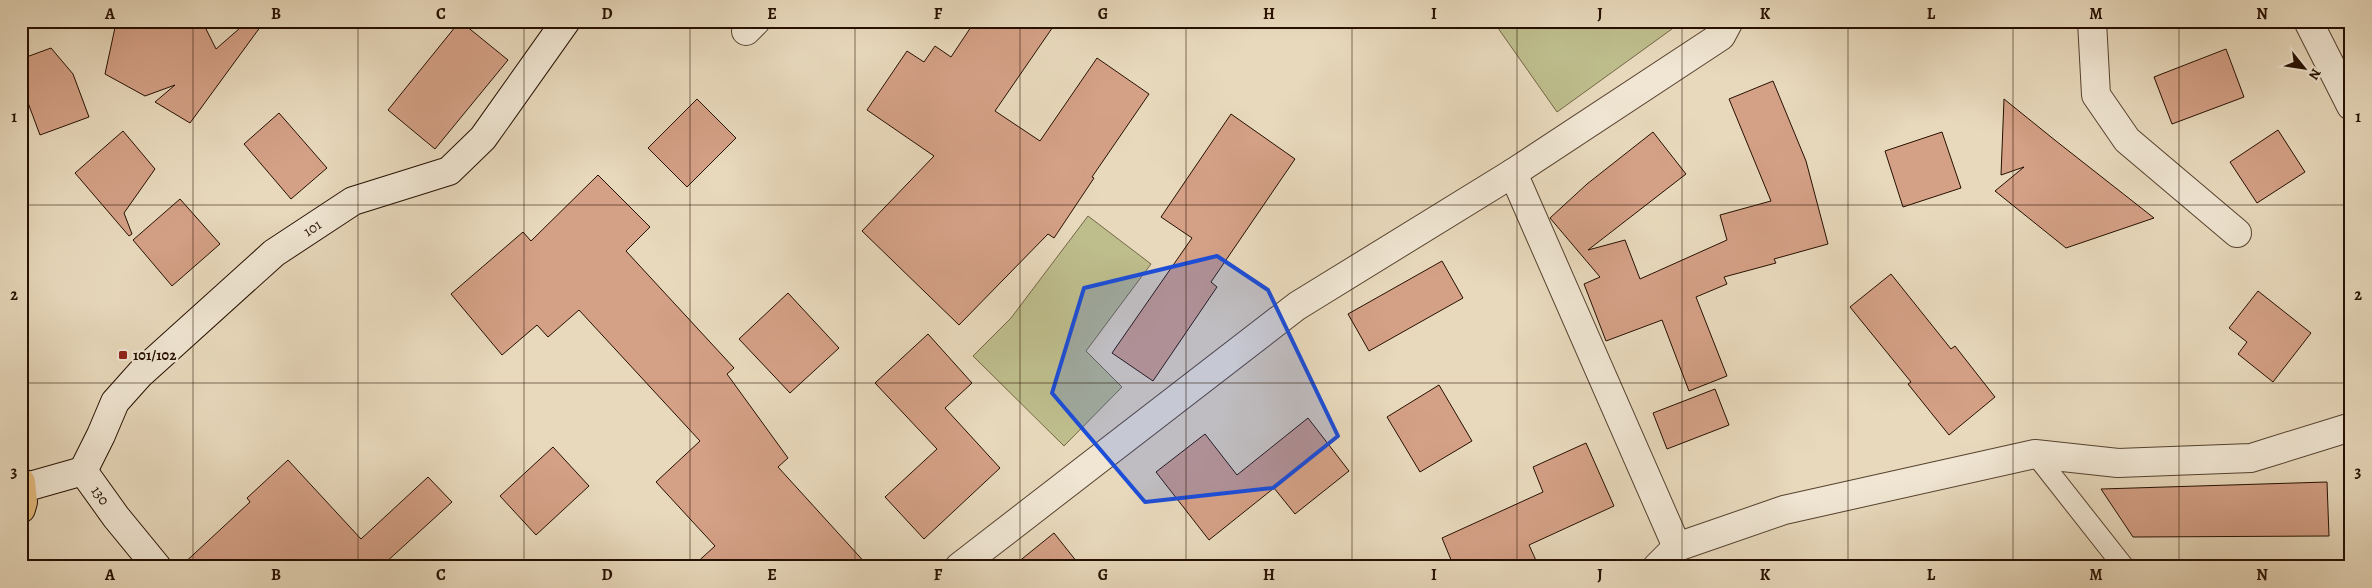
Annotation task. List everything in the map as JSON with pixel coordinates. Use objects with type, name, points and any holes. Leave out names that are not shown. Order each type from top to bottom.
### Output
[{"type":"street","name":"101","points":[[83,471],[101,436],[115,402],[140,374],[274,253],[353,201],[449,172],[483,138],[566,21]]},
{"type":"street","points":[[959,567],[1297,306],[1513,173],[1721,36],[1729,21]]},
{"type":"street","points":[[2092,21],[2096,95],[2127,140],[2236,233]]},
{"type":"street","points":[[2308,21],[2351,106]]},
{"type":"street","points":[[1513,173],[1677,547]]},
{"type":"street","points":[[1657,567],[1677,547],[1784,510],[2035,454],[2118,463],[2251,458],[2351,427]]},
{"type":"street","name":"130","points":[[22,493],[83,471],[116,517],[157,567]]},
{"type":"lane","points":[[2035,454],[2124,567]]},
{"type":"highlighted area","points":[[1217,256],[1268,290],[1338,436],[1273,488],[1145,502],[1052,393],[1084,288]]},
{"type":"shaded area","points":[[1493,21],[1683,21],[1557,112]]},
{"type":"shaded area","points":[[1088,216],[1151,264],[1086,351],[1122,387],[1064,446],[973,356],[1011,318]]},
{"type":"building","points":[[202,21],[216,49],[248,21],[256,21],[261,26],[190,123],[155,102],[175,85],[145,96],[105,74],[116,23]]},
{"type":"building","points":[[460,21],[508,60],[435,149],[388,110]]},
{"type":"building","points":[[975,21],[1057,21],[995,111],[1040,141],[1097,58],[1149,94],[1092,177],[1094,178],[1054,238],[1048,234],[959,325],[862,231],[934,156],[867,110],[907,51],[924,62],[935,46],[951,57]]},
{"type":"building","points":[[51,48],[73,74],[89,117],[40,135],[21,84],[21,59]]},
{"type":"building","points":[[2226,49],[2244,97],[2172,124],[2154,77]]},
{"type":"building","points":[[1773,81],[1806,161],[1828,244],[1774,259],[1776,263],[1724,277],[1727,284],[1696,297],[1727,376],[1689,391],[1662,320],[1606,341],[1584,284],[1600,277],[1550,218],[1587,184],[1653,132],[1686,174],[1588,250],[1625,240],[1640,279],[1727,240],[1720,215],[1771,201],[1729,99]]},
{"type":"building","points":[[697,99],[736,138],[687,187],[648,148]]},
{"type":"building","points":[[2004,99],[2154,218],[2066,248],[1995,191],[2024,167],[2001,175]]},
{"type":"building","points":[[279,113],[327,168],[291,199],[244,144]]},
{"type":"building","points":[[1231,114],[1295,159],[1211,282],[1217,287],[1153,381],[1112,353],[1192,238],[1161,217]]},
{"type":"building","points":[[2278,130],[2305,172],[2257,203],[2230,162]]},
{"type":"building","points":[[123,131],[155,169],[124,213],[132,234],[129,236],[75,173]]},
{"type":"building","points":[[1942,132],[1961,188],[1903,207],[1885,151]]},
{"type":"building","points":[[598,175],[650,227],[626,251],[734,368],[727,374],[788,458],[778,467],[869,567],[692,567],[715,546],[656,482],[700,441],[579,310],[548,337],[537,325],[502,355],[451,294],[523,232],[531,241]]},
{"type":"building","points":[[180,199],[220,244],[172,286],[133,240]]},
{"type":"building","points":[[1442,261],[1463,298],[1369,351],[1348,314]]},
{"type":"building","points":[[1891,274],[1951,349],[1955,346],[1995,397],[1949,435],[1908,384],[1911,382],[1850,307]]},
{"type":"building","points":[[2258,291],[2311,333],[2273,382],[2238,354],[2247,342],[2229,328]]},
{"type":"building","points":[[788,293],[839,348],[790,393],[739,339]]},
{"type":"building","points":[[928,334],[972,383],[945,408],[1000,468],[924,539],[885,497],[937,449],[875,383]]},
{"type":"building","points":[[1439,385],[1472,441],[1420,472],[1387,417]]},
{"type":"building","points":[[1715,389],[1729,425],[1667,449],[1653,413]]},
{"type":"building","points":[[1308,418],[1349,471],[1295,514],[1274,488],[1209,540],[1156,472],[1205,434],[1237,475]]},
{"type":"building","points":[[1586,443],[1614,506],[1529,545],[1539,567],[1454,567],[1442,538],[1543,492],[1533,467]]},
{"type":"building","points":[[553,447],[589,486],[536,535],[500,496]]},
{"type":"building","points":[[288,460],[361,539],[428,477],[452,502],[384,564],[386,567],[180,567],[250,502],[247,498]]},
{"type":"building","points":[[2327,482],[2329,536],[2133,537],[2101,489]]},
{"type":"building","points":[[1054,533],[1081,567],[1012,567]]},
{"type":"place","name":"101/102","points":[[123,355]]}]
